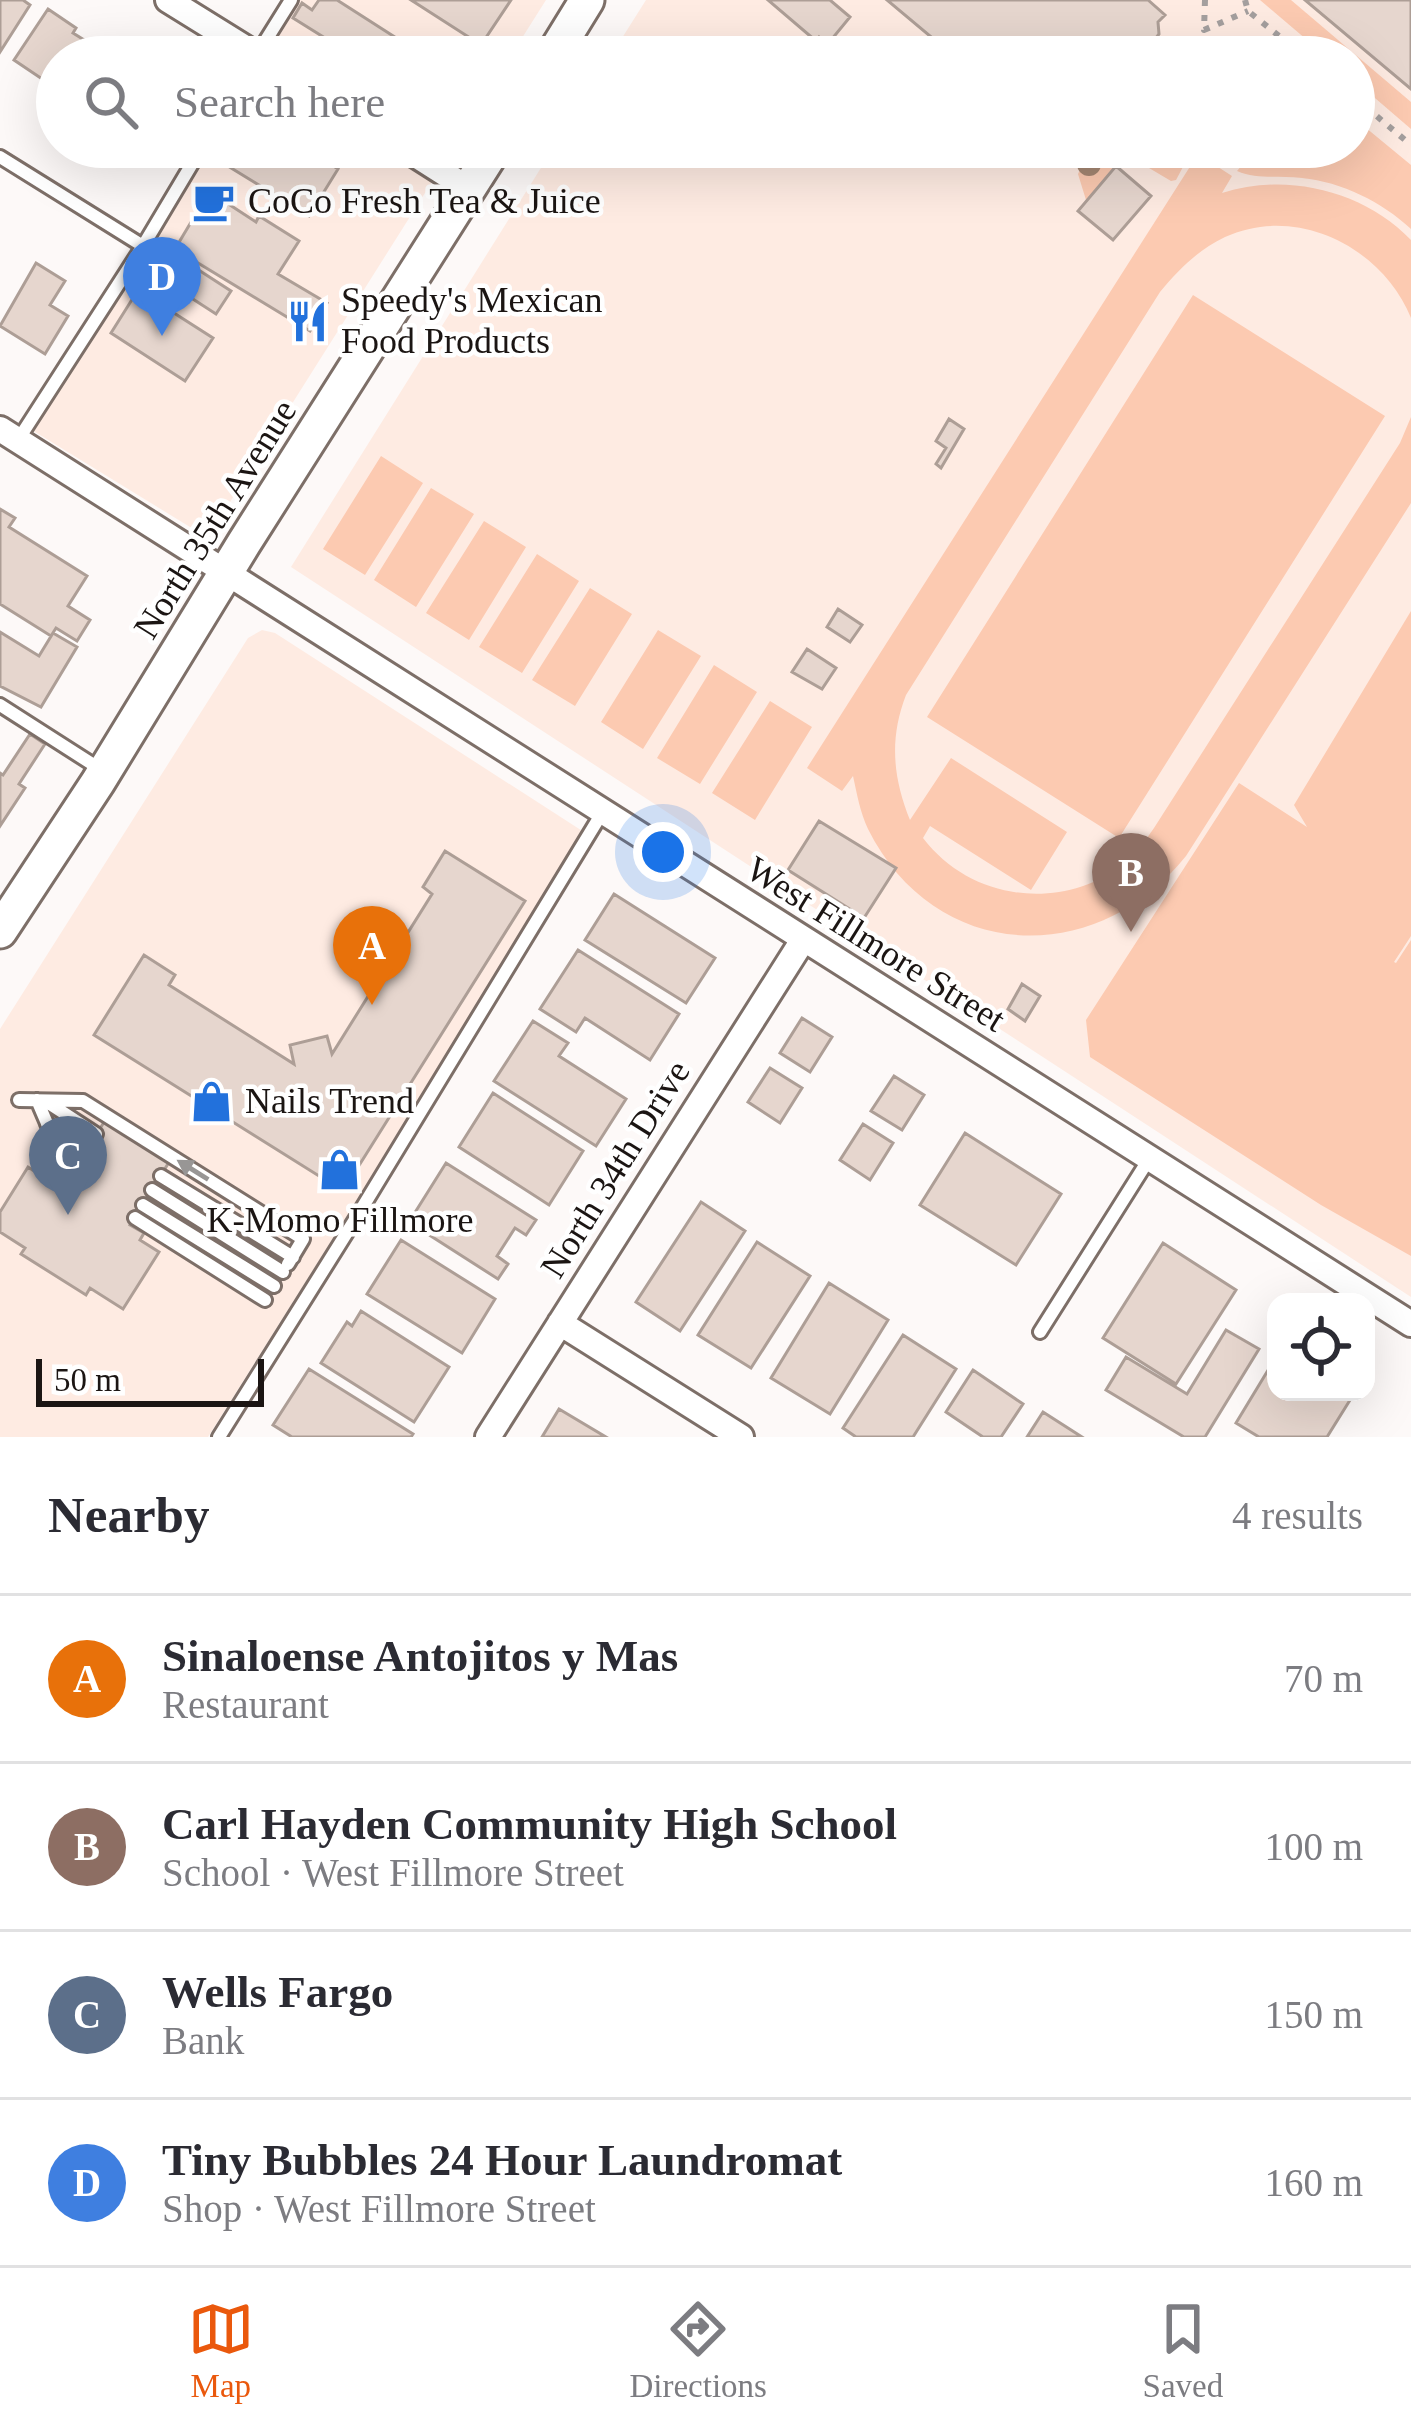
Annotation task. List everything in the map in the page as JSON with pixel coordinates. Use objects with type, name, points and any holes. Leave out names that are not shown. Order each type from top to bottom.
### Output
[{"type":"main road","points":[[565,36],[587,0]]},
{"type":"main road","name":"North 35th Avenue","points":[[0,932],[482,168]]},
{"type":"street","points":[[168,0],[226,36]]},
{"type":"street","points":[[436,168],[469,189]]},
{"type":"street","name":"West Fillmore Street","points":[[9,435],[1411,1324]]},
{"type":"street","name":"North 34th Drive","points":[[488,1437],[802,940]]},
{"type":"street","points":[[560,1323],[741,1437]]},
{"type":"lane","points":[[269,36],[290,0]]},
{"type":"lane","points":[[0,157],[142,246]]},
{"type":"lane","points":[[9,435],[142,246],[189,168]]},
{"type":"lane","points":[[0,705],[104,772]]},
{"type":"lane","points":[[219,1437],[602,813]]},
{"type":"lane","points":[[20,1100],[83,1101],[303,1239],[288,1264]]},
{"type":"lane","points":[[40,1100],[70,1177]]},
{"type":"lane","points":[[40,1100],[96,1134]]},
{"type":"lane","points":[[47,1124],[87,1149]]},
{"type":"lane","points":[[58,1150],[78,1164]]},
{"type":"lane","points":[[1040,1332],[1148,1159]]},
{"type":"lane","points":[[161,1176],[288,1264]]},
{"type":"lane","points":[[152,1190],[288,1264]]},
{"type":"lane","points":[[143,1205],[274,1286]]},
{"type":"lane","points":[[134,1218],[265,1300]]},
{"type":"path","points":[[1205,0],[1204,30],[1248,11]]},
{"type":"path","points":[[1245,0],[1248,11],[1279,36]]},
{"type":"path","points":[[1375,115],[1411,145]]},
{"type":"shaded area","points":[[291,0],[546,0],[523,36],[269,36]]},
{"type":"shaded area","points":[[646,0],[1411,0],[1411,1297],[291,567],[541,168],[1375,168],[1375,36],[623,36]]},
{"type":"shaded area","points":[[1260,0],[1291,0],[1333,36],[1302,36]]},
{"type":"shaded area","points":[[1375,71],[1411,102],[1411,129],[1375,98]]},
{"type":"shaded area","points":[[1375,135],[1411,165],[1411,229],[1374,202],[1332,184],[1237,171],[1375,168]]},
{"type":"shaded area","points":[[189,168],[441,168],[218,521],[190,527],[27,427]]},
{"type":"shaded area","points":[[1081,168],[1115,168],[1086,200],[1078,174]]},
{"type":"shaded area","points":[[1149,168],[1182,168],[1171,181]]},
{"type":"shaded area","points":[[1189,168],[1220,168],[1232,176],[1222,193],[1247,187],[1298,186],[1348,198],[1392,223],[1411,240],[1411,318],[1398,293],[1359,253],[1308,230],[1253,228],[1215,242],[1182,268],[1160,292],[906,695],[895,758],[910,820],[951,758],[1067,832],[1031,890],[930,826],[923,838],[943,859],[991,887],[1018,893],[1073,889],[1099,879],[1124,864],[1154,828],[1400,443],[1411,417],[1411,503],[1186,856],[1149,893],[1108,918],[1063,932],[1018,935],[974,926],[933,906],[897,873],[868,829],[853,776],[842,791],[807,768]]},
{"type":"shaded area","points":[[1193,295],[1385,416],[1119,838],[927,717]]},
{"type":"shaded area","points":[[381,456],[423,483],[365,575],[323,549]]},
{"type":"shaded area","points":[[431,488],[474,514],[416,607],[374,580]]},
{"type":"shaded area","points":[[484,521],[526,547],[469,640],[426,613]]},
{"type":"shaded area","points":[[537,554],[579,581],[522,673],[479,647]]},
{"type":"shaded area","points":[[590,588],[632,614],[575,706],[532,680]]},
{"type":"shaded area","points":[[1411,611],[1411,936],[1394,962],[1411,940],[1411,1256],[1321,1205],[1090,1057],[1086,1020],[1239,783],[1307,827],[1294,805]]},
{"type":"shaded area","points":[[262,630],[275,633],[587,834],[208,1437],[0,1437],[0,1029],[248,638]]},
{"type":"shaded area","points":[[658,630],[701,656],[643,749],[601,722]]},
{"type":"shaded area","points":[[714,665],[757,692],[700,784],[657,758]]},
{"type":"shaded area","points":[[770,701],[812,727],[755,820],[712,793]]},
{"type":"building","points":[[0,0],[23,0],[30,5],[0,52]]},
{"type":"building","points":[[319,0],[337,0],[393,36],[322,36],[293,18],[302,3],[312,10]]},
{"type":"building","points":[[411,0],[511,0],[487,36],[467,36]]},
{"type":"building","points":[[768,0],[830,0],[850,17],[834,36],[810,36]]},
{"type":"building","points":[[887,0],[1148,0],[1165,15],[1158,22],[1158,36],[930,36]]},
{"type":"building","points":[[1305,0],[1411,0],[1411,89],[1375,59],[1375,36],[1348,36]]},
{"type":"building","points":[[48,9],[76,28],[73,33],[78,36],[36,36],[36,75],[14,60]]},
{"type":"building","points":[[231,168],[336,168],[309,216]]},
{"type":"building","points":[[1114,168],[1151,196],[1113,240],[1078,211]]},
{"type":"building","points":[[212,187],[256,222],[259,216],[299,241],[278,274],[327,303],[310,331],[175,249]]},
{"type":"building","points":[[36,263],[65,281],[50,305],[68,316],[45,354],[0,326]]},
{"type":"building","points":[[194,267],[231,291],[216,314],[179,290]]},
{"type":"building","points":[[138,290],[213,338],[185,381],[111,333]]},
{"type":"building","points":[[949,419],[964,429],[941,468],[936,464],[946,448],[936,441]]},
{"type":"building","points":[[0,509],[15,518],[9,527],[87,576],[68,606],[90,620],[77,641],[56,628],[51,636],[0,604]]},
{"type":"building","points":[[838,609],[862,625],[850,642],[827,627]]},
{"type":"building","points":[[0,632],[39,656],[53,633],[77,647],[41,707],[0,686]]},
{"type":"building","points":[[807,649],[836,668],[822,689],[792,672]]},
{"type":"building","points":[[30,734],[45,744],[19,784],[25,788],[0,826],[0,773]]},
{"type":"building","points":[[819,821],[896,868],[864,918],[788,870]]},
{"type":"building","points":[[445,851],[525,901],[343,1191],[94,1035],[144,955],[175,975],[169,985],[294,1064],[290,1045],[327,1036],[332,1054],[432,894],[423,887]]},
{"type":"building","points":[[614,894],[715,958],[686,1003],[585,940]]},
{"type":"building","points":[[578,950],[679,1014],[650,1060],[585,1018],[576,1032],[540,1009]]},
{"type":"building","points":[[1022,984],[1040,996],[1025,1021],[1008,1009]]},
{"type":"building","points":[[802,1018],[832,1037],[810,1072],[780,1053]]},
{"type":"building","points":[[533,1021],[568,1043],[559,1056],[626,1099],[596,1146],[494,1081]]},
{"type":"building","points":[[770,1068],[802,1088],[780,1123],[748,1102]]},
{"type":"building","points":[[894,1076],[924,1095],[902,1130],[871,1111]]},
{"type":"building","points":[[493,1093],[583,1151],[549,1205],[459,1147]]},
{"type":"building","points":[[106,1119],[171,1159],[130,1225],[144,1233],[140,1240],[159,1252],[123,1309],[90,1288],[86,1295],[21,1254],[25,1248],[0,1232],[0,1212],[28,1167],[62,1189]]},
{"type":"building","points":[[863,1124],[893,1143],[870,1180],[840,1160]]},
{"type":"building","points":[[965,1133],[1061,1194],[1016,1265],[920,1205]]},
{"type":"building","points":[[446,1163],[536,1220],[526,1235],[515,1228],[497,1256],[508,1264],[498,1279],[409,1222]]},
{"type":"building","points":[[701,1202],[745,1231],[680,1331],[636,1302]]},
{"type":"building","points":[[401,1240],[495,1299],[462,1353],[367,1294]]},
{"type":"building","points":[[757,1242],[810,1276],[751,1368],[698,1335]]},
{"type":"building","points":[[1163,1243],[1236,1290],[1176,1384],[1103,1338]]},
{"type":"building","points":[[829,1283],[888,1320],[830,1414],[771,1378]]},
{"type":"building","points":[[361,1311],[449,1367],[414,1422],[321,1363],[347,1322],[352,1326]]},
{"type":"building","points":[[1226,1330],[1259,1349],[1205,1437],[1184,1437],[1106,1390],[1126,1357],[1187,1394]]},
{"type":"building","points":[[903,1335],[956,1369],[913,1437],[856,1437],[843,1428]]},
{"type":"building","points":[[309,1369],[413,1434],[292,1437],[273,1425]]},
{"type":"building","points":[[973,1370],[1023,1404],[1001,1437],[983,1437],[946,1412]]},
{"type":"building","points":[[1267,1372],[1267,1401],[1349,1401],[1327,1437],[1259,1437],[1236,1423]]},
{"type":"building","points":[[559,1409],[606,1437],[542,1437]]},
{"type":"building","points":[[1043,1412],[1082,1437],[1027,1437]]},
{"type":"place","name":"CoCo Fresh Tea & Juice","points":[[214,201]]},
{"type":"place","name":"Speedy's Mexican Food Products","points":[[307,321]]},
{"type":"place","name":"Tiny Bubbles 24 Hour Laundromat","points":[[162,336]]},
{"type":"place","name":"Carl Hayden Community High School","points":[[1131,932]]},
{"type":"place","name":"Sinaloense Antojitos y Mas","points":[[372,1005]]},
{"type":"place","name":"Nails Trend","points":[[211,1101]]},
{"type":"place","name":"K-Momo Fillmore","points":[[340,1170]]},
{"type":"place","name":"Wells Fargo","points":[[68,1215]]}]
